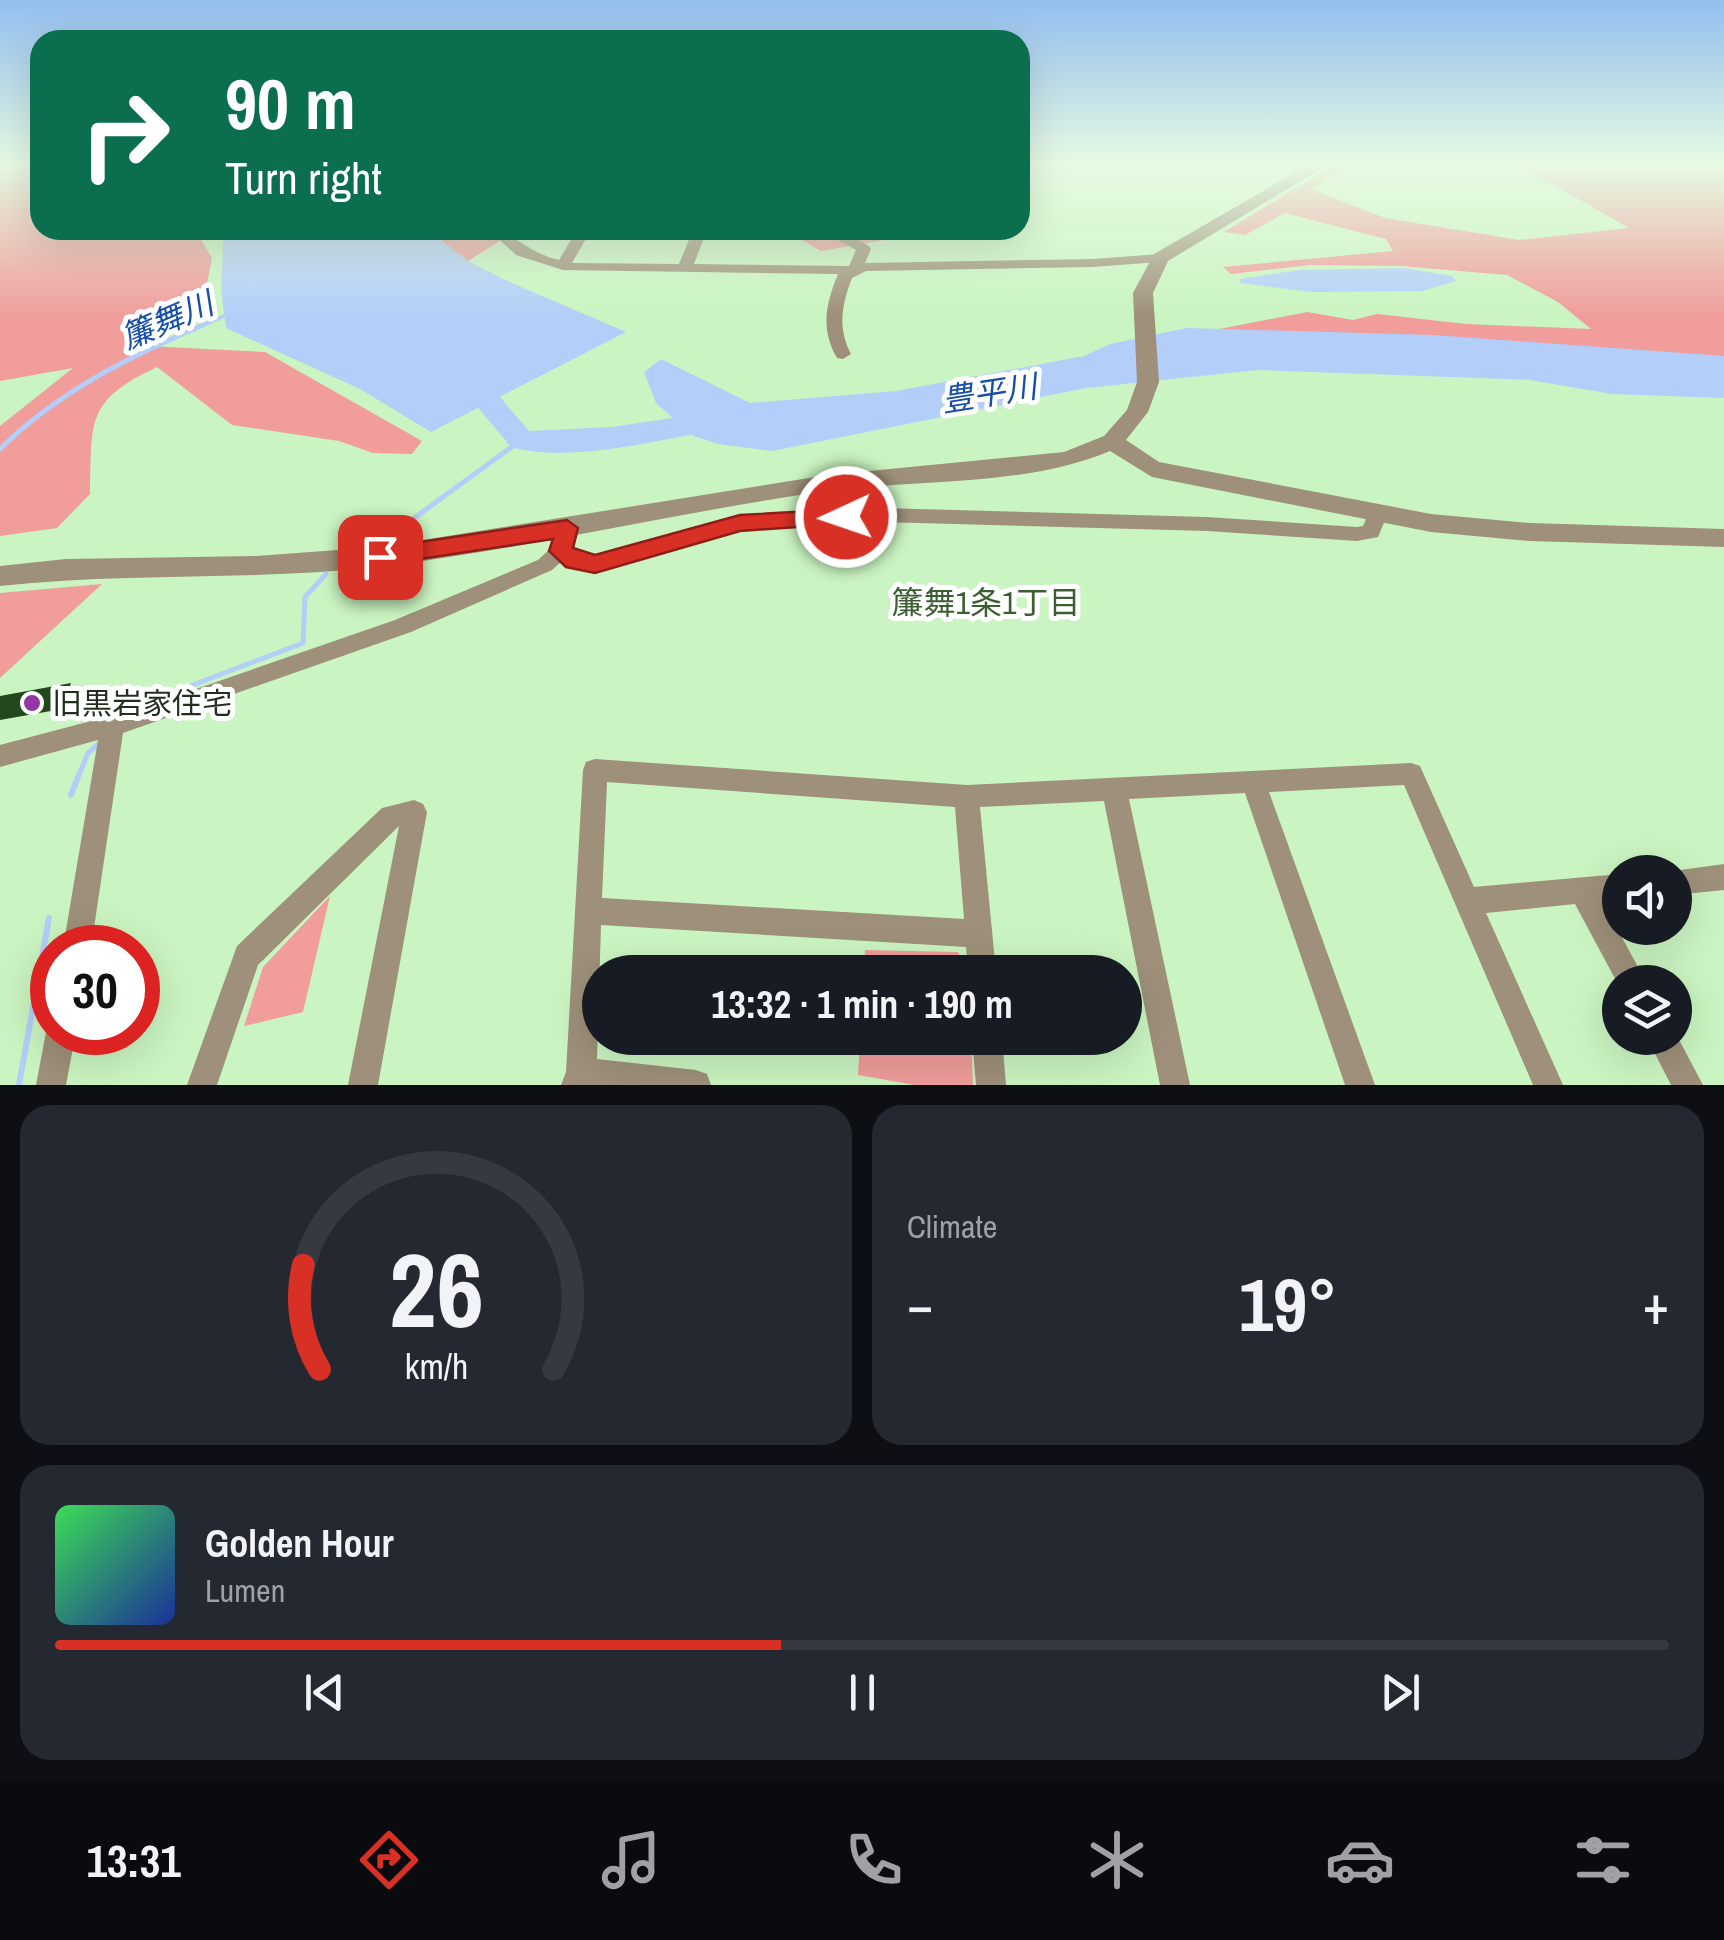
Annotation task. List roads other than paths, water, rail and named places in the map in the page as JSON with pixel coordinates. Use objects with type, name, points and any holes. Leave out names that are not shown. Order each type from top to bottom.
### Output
[{"type":"street","points":[[505,240],[532,261],[563,266],[854,270],[1160,258],[1234,215]]},
{"type":"street","points":[[563,266],[578,240]]},
{"type":"street","points":[[684,270],[696,240]]},
{"type":"street","points":[[843,354],[834,341],[834,306],[846,275],[854,270],[864,249],[852,240]]},
{"type":"street","points":[[0,576],[82,568],[318,563],[564,540],[717,499],[896,474],[1067,460],[1118,435],[1137,412],[1148,382],[1143,293],[1160,258]]},
{"type":"street","points":[[1118,435],[1152,468],[1378,513],[1530,532],[1724,538]]},
{"type":"street","points":[[564,540],[574,561],[595,564],[740,523],[881,515],[1207,524],[1357,534],[1370,532],[1378,513]]},
{"type":"street","points":[[0,756],[112,727],[404,626],[545,565],[564,540]]},
{"type":"street","points":[[81,925],[112,727]]},
{"type":"street","points":[[696,1085],[578,1078],[596,770],[968,796],[1411,774],[1548,1085]]},
{"type":"street","points":[[1253,782],[1360,1085]]},
{"type":"street","points":[[1114,788],[1175,1085]]},
{"type":"street","points":[[968,796],[981,955]]},
{"type":"street","points":[[202,1085],[247,956],[390,816],[414,812],[364,1085]]},
{"type":"street","points":[[1692,880],[1724,877]]},
{"type":"street","points":[[1467,902],[1602,888]]},
{"type":"street","points":[[1582,890],[1623,965]]},
{"type":"street","points":[[588,910],[979,934]]},
{"type":"street","points":[[51,1085],[57,1055]]},
{"type":"street","points":[[989,1055],[991,1085]]},
{"type":"street","points":[[1671,1055],[1688,1085]]},
{"type":"water","points":[[224,240],[440,240],[468,261],[503,279],[626,332],[431,432],[360,389],[226,328],[221,290]]},
{"type":"water","points":[[1405,268],[1452,276],[1456,281],[1422,291],[1312,292],[1241,283],[1240,279],[1298,270]]},
{"type":"water","points":[[1187,328],[1434,335],[1724,356],[1724,398],[1612,394],[1530,380],[1258,370],[1086,388],[772,451],[718,444],[694,436],[656,403],[644,372],[661,359],[750,403],[896,391],[1084,356],[1110,344]]},
{"type":"waterway","name":"簾舞川","points":[[199,327],[228,314]]},
{"type":"waterway","name":"簾舞川","points":[[0,449],[46,410],[96,377],[205,324]]},
{"type":"waterway","name":"豊平川","points":[[460,368],[521,440],[562,442],[612,437],[725,419]]},
{"type":"waterway","points":[[349,548],[374,528],[406,524],[521,440]]},
{"type":"waterway","points":[[140,710],[151,701],[303,643],[305,597],[326,574]]},
{"type":"waterway","points":[[78,777],[88,753],[101,742]]},
{"type":"waterway","points":[[71,795],[79,774]]},
{"type":"waterway","points":[[19,1085],[49,918]]},
{"type":"place","name":"旧黒岩家住宅","points":[[32,703]]},
{"type":"district","name":"簾舞1条1丁目","points":[[986,602]]}]
